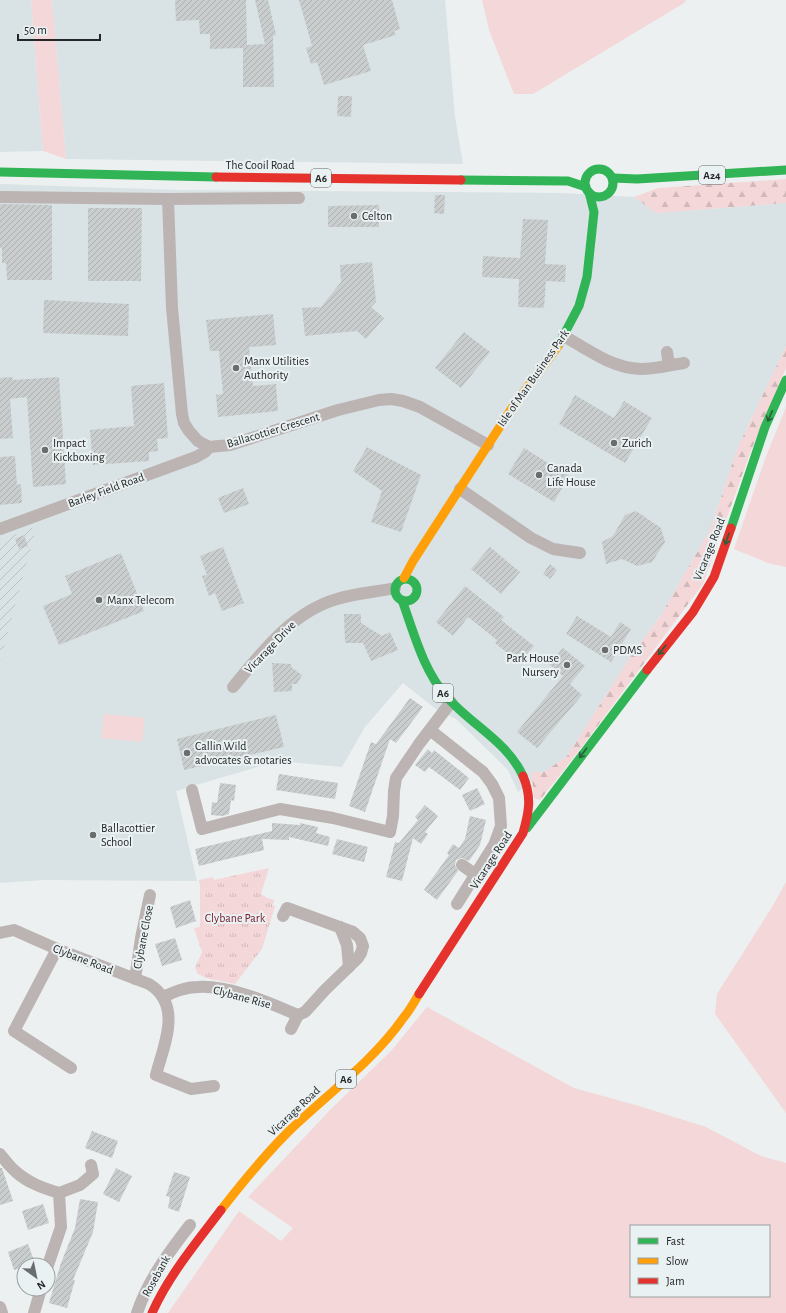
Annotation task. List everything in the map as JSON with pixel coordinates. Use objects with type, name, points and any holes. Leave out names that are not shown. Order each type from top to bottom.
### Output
[{"type":"main road","points":[[598,169],[607,171],[613,182],[608,194],[604,196],[596,196],[587,189],[587,176],[594,170],[598,169]]},
{"type":"main road","name":"A24","points":[[613,182],[637,179],[786,170]]},
{"type":"main road","name":"The Cooil Road","points":[[0,172],[175,177],[568,181],[587,176]]},
{"type":"main road","name":"The Cooil Road","points":[[568,181],[587,189]]},
{"type":"main road","name":"Isle of Man Business Park","points":[[408,579],[413,561],[512,408],[557,348],[579,306],[584,289],[594,212],[587,189]]},
{"type":"main road","name":"Isle of Man Business Park","points":[[594,212],[604,196]]},
{"type":"main road","name":"Vicarage Road","points":[[152,1313],[173,1276],[191,1250],[263,1157],[359,1067],[382,1044],[404,1018],[523,833],[658,655],[693,612],[714,577],[765,427],[786,380]]},
{"type":"main road","points":[[408,579],[416,583],[418,588],[417,594],[414,598],[400,596],[396,584],[408,579]]},
{"type":"main road","name":"A6","points":[[400,596],[416,642],[440,690],[474,724],[505,749],[520,770],[528,794],[528,813],[523,833]]},
{"type":"street","points":[[0,197],[168,199],[299,198]]},
{"type":"street","points":[[168,199],[172,308],[182,414],[184,423],[189,431],[198,441],[209,447]]},
{"type":"street","points":[[564,336],[605,360],[626,367],[641,369],[684,363]]},
{"type":"street","points":[[667,352],[669,365]]},
{"type":"street","name":"Ballacottier Crescent","points":[[209,447],[230,445],[338,410],[379,400],[391,399],[403,401],[420,407],[488,445]]},
{"type":"street","name":"Barley Field Road","points":[[0,529],[196,457],[205,452],[209,447]]},
{"type":"street","points":[[460,489],[531,538],[553,549],[580,553]]},
{"type":"street","name":"Vicarage Drive","points":[[233,687],[297,618],[319,606],[336,599],[352,595],[380,591],[400,596]]},
{"type":"street","points":[[192,790],[202,829],[280,809],[333,818],[390,832],[393,816],[396,778],[401,769],[451,702]]},
{"type":"street","points":[[430,730],[483,772],[492,784],[499,798],[501,826],[494,845],[457,904]]},
{"type":"street","points":[[462,865],[476,875]]},
{"type":"street","name":"Clybane Close","points":[[135,979],[141,938],[150,895]]},
{"type":"street","points":[[283,916],[287,908],[340,927],[347,945],[349,967],[305,1012],[298,1015],[291,1029]]},
{"type":"street","name":"Clybane Road","points":[[0,933],[14,930],[57,949],[149,984],[158,990],[163,997]]},
{"type":"street","points":[[57,949],[14,1032],[71,1068]]},
{"type":"street","name":"Clybane Rise","points":[[163,997],[182,989],[198,987],[218,988],[259,999],[298,1015]]},
{"type":"street","points":[[163,997],[168,1010],[169,1024],[156,1075],[191,1089],[214,1086]]},
{"type":"street","points":[[0,1154],[13,1170],[25,1179],[40,1187],[59,1193],[80,1185],[94,1173]]},
{"type":"street","points":[[51,1257],[61,1227],[59,1193]]},
{"type":"street","name":"Rosebank","points":[[138,1313],[150,1283],[164,1260],[190,1225]]},
{"type":"street","points":[[178,1240],[191,1250]]},
{"type":"street","points":[[28,1313],[37,1297]]},
{"type":"street","points":[[0,1307],[2,1313]]},
{"type":"shaded area","points":[[0,0],[31,0],[43,151],[0,152]]},
{"type":"shaded area","points":[[52,0],[445,0],[455,117],[463,164],[66,159]]},
{"type":"shaded area","points":[[0,184],[179,190],[560,193],[634,197],[656,213],[786,203],[786,346],[737,449],[711,528],[661,615],[633,653],[567,756],[518,792],[508,770],[456,719],[437,710],[403,683],[365,727],[342,767],[278,761],[176,791],[197,881],[44,880],[0,883]]},
{"type":"shaded area","points":[[37,526],[0,661],[0,540]]},
{"type":"green space","points":[[31,0],[52,0],[66,159],[43,151]]},
{"type":"green space","points":[[482,0],[686,0],[684,3],[533,94],[514,94],[489,30]]},
{"type":"green space","points":[[786,179],[786,203],[656,213],[634,197],[658,188]]},
{"type":"green space","points":[[786,346],[786,368],[750,453],[703,584],[581,748],[540,800],[534,798],[531,772],[544,772],[567,756],[633,653],[661,615],[711,528],[737,449]]},
{"type":"green space","points":[[786,407],[786,567],[768,563],[734,549],[765,459]]},
{"type":"green space","points":[[104,714],[145,718],[142,742],[101,738]]},
{"type":"green space","name":"Clybane Park","points":[[269,868],[261,894],[267,898],[275,900],[272,905],[275,906],[262,949],[235,984],[206,978],[198,974],[195,968],[202,952],[194,928],[200,927],[199,880],[213,877],[214,880]]},
{"type":"green space","points":[[786,882],[786,1113],[715,1014],[717,994]]},
{"type":"green space","points":[[427,1007],[574,1088],[706,1127],[761,1156],[786,1163],[786,1313],[168,1313],[239,1211],[281,1241],[293,1228],[248,1197],[331,1109],[391,1051]]},
{"type":"building","points":[[175,0],[246,0],[247,45],[265,44],[255,0],[268,0],[276,35],[273,36],[274,87],[243,87],[243,48],[210,49],[210,34],[200,34],[199,20],[176,21]]},
{"type":"building","points":[[299,0],[392,0],[400,29],[394,31],[396,35],[363,45],[371,71],[324,85],[317,62],[311,64],[306,48],[312,46]]},
{"type":"building","points":[[338,96],[352,96],[351,117],[337,116]]},
{"type":"building","points":[[435,195],[445,195],[444,214],[434,213]]},
{"type":"building","points":[[0,204],[52,205],[52,280],[7,280],[6,263],[2,263],[2,248],[0,248]]},
{"type":"building","name":"Celton","points":[[379,205],[379,227],[328,227],[328,206]]},
{"type":"building","points":[[88,208],[142,208],[141,281],[88,281]]},
{"type":"building","points":[[523,219],[548,220],[545,264],[566,265],[565,282],[546,281],[544,308],[518,307],[519,279],[482,277],[483,256],[520,258]]},
{"type":"building","name":"Manx Utilities Authority","points":[[372,262],[376,302],[371,307],[384,318],[366,339],[357,331],[305,336],[302,308],[321,307],[341,282],[340,265]]},
{"type":"building","points":[[44,300],[129,304],[128,336],[43,333]]},
{"type":"building","name":"Manx Utilities Authority","points":[[273,314],[276,345],[249,347],[253,386],[276,384],[278,411],[218,417],[216,395],[223,394],[219,351],[210,351],[206,320]]},
{"type":"building","points":[[464,332],[490,352],[461,388],[435,368]]},
{"type":"building","points":[[12,377],[13,380],[59,377],[66,484],[33,487],[27,397],[10,399],[13,438],[0,439],[0,378]]},
{"type":"building","points":[[164,383],[168,438],[157,439],[158,451],[149,452],[149,461],[93,465],[90,430],[134,426],[131,386]]},
{"type":"building","name":"Zurich","points":[[575,395],[614,418],[624,401],[652,418],[625,463],[559,424]]},
{"type":"building","points":[[367,447],[421,475],[401,532],[371,522],[382,491],[353,471]]},
{"type":"building","name":"Canada Life House","points":[[524,448],[569,476],[554,502],[508,474]]},
{"type":"building","points":[[15,456],[17,485],[21,484],[22,503],[0,505],[0,457]]},
{"type":"building","points":[[243,488],[249,504],[224,513],[218,498]]},
{"type":"building","points":[[636,511],[661,528],[665,542],[652,562],[637,566],[622,559],[606,564],[602,542],[613,536],[625,515]]},
{"type":"building","points":[[24,535],[28,546],[19,549],[15,539]]},
{"type":"building","points":[[223,547],[244,603],[222,611],[215,593],[209,596],[202,576],[207,575],[200,556]]},
{"type":"building","points":[[490,547],[520,572],[501,594],[471,569]]},
{"type":"building","name":"Manx Telecom","points":[[121,553],[144,611],[59,645],[43,606],[72,594],[65,576]]},
{"type":"building","points":[[550,564],[557,570],[550,579],[543,574]]},
{"type":"building","points":[[465,586],[504,617],[501,620],[534,646],[520,663],[495,643],[497,640],[468,617],[453,636],[436,622]]},
{"type":"building","points":[[344,614],[361,614],[361,623],[382,636],[390,632],[398,650],[371,661],[363,643],[345,643]]},
{"type":"building","name":"PDMS","points":[[577,616],[611,637],[620,622],[631,629],[611,662],[566,634]]},
{"type":"building","points":[[563,648],[585,666],[570,684],[582,695],[537,748],[517,732],[563,676],[549,664]]},
{"type":"building","points":[[272,663],[291,664],[292,668],[302,675],[297,684],[292,684],[292,691],[274,692]]},
{"type":"building","points":[[410,698],[423,707],[396,743],[390,739],[365,812],[349,806],[371,742],[376,744]]},
{"type":"building","points":[[276,715],[284,747],[184,770],[177,739]]},
{"type":"building","points":[[428,749],[432,753],[434,750],[469,778],[460,790],[429,767],[425,772],[415,765]]},
{"type":"building","points":[[279,774],[338,783],[335,799],[276,790]]},
{"type":"building","points":[[220,783],[236,785],[234,801],[231,800],[229,814],[222,816],[211,815],[212,802],[217,803]]},
{"type":"building","points":[[477,788],[485,804],[470,811],[462,795]]},
{"type":"building","points":[[425,805],[438,816],[425,832],[428,834],[421,844],[413,838],[402,881],[386,877],[395,842],[399,843],[418,820],[415,817]]},
{"type":"building","points":[[470,816],[486,820],[480,845],[469,861],[462,858],[456,860],[455,865],[458,871],[437,900],[424,890],[449,855],[447,853],[453,844],[459,848],[465,839]]},
{"type":"building","points":[[272,823],[300,825],[300,823],[318,827],[316,833],[330,837],[328,846],[289,837],[289,840],[262,839],[264,850],[199,866],[195,849],[272,831]]},
{"type":"building","points":[[337,839],[368,847],[364,862],[332,854]]},
{"type":"building","points":[[190,900],[196,921],[176,928],[170,907]]},
{"type":"building","points":[[175,938],[182,960],[162,966],[155,944]]},
{"type":"building","points":[[92,1131],[118,1141],[112,1158],[85,1148]]},
{"type":"building","points":[[0,1168],[2,1168],[13,1201],[0,1205]]},
{"type":"building","points":[[116,1168],[132,1176],[119,1202],[103,1194]]},
{"type":"building","points":[[174,1172],[190,1177],[179,1212],[168,1208],[170,1197],[166,1196]]},
{"type":"building","points":[[80,1199],[98,1202],[93,1232],[73,1280],[75,1280],[67,1308],[49,1303],[51,1297],[56,1297],[56,1280],[75,1228]]},
{"type":"building","points":[[43,1204],[49,1223],[28,1230],[22,1211]]},
{"type":"building","points":[[28,1244],[33,1257],[16,1257],[16,1269],[14,1270],[8,1252]]},
{"type":"traffic: fast","points":[[599,169],[609,173],[613,183],[609,193],[599,197],[589,193],[585,183],[589,173],[599,169]]},
{"type":"traffic: fast","points":[[613,178],[637,179],[786,170]]},
{"type":"traffic: fast","points":[[0,172],[216,177]]},
{"type":"traffic: fast","points":[[461,180],[568,181],[586,187]]},
{"type":"traffic: fast","points":[[558,346],[579,306],[587,277],[594,212],[589,192]]},
{"type":"traffic: fast","points":[[731,528],[765,427],[786,380]]},
{"type":"traffic: fast","points":[[406,579],[414,582],[417,590],[414,598],[406,601],[398,598],[395,590],[398,582],[406,579]]},
{"type":"traffic: fast","points":[[402,600],[425,663],[439,686],[456,707],[508,753],[523,776]]},
{"type":"traffic: fast","points":[[527,828],[647,670]]},
{"type":"traffic: slow","points":[[404,578],[413,561],[512,408],[558,346]]},
{"type":"traffic: slow","points":[[221,1210],[278,1142],[378,1049],[410,1009],[419,994]]},
{"type":"traffic: jam","points":[[216,177],[461,180]]},
{"type":"traffic: jam","points":[[647,670],[693,612],[714,577],[731,528]]},
{"type":"traffic: jam","points":[[419,994],[523,833],[529,804],[528,791],[523,776]]},
{"type":"traffic: jam","points":[[152,1313],[175,1272],[221,1210]]},
{"type":"place","name":"Celton","points":[[354,216]]},
{"type":"place","name":"Manx Utilities Authority","points":[[236,368]]},
{"type":"place","name":"Zurich","points":[[614,443]]},
{"type":"place","name":"Impact Kickboxing","points":[[45,450]]},
{"type":"place","name":"Canada Life House","points":[[539,475]]},
{"type":"place","name":"Manx Telecom","points":[[99,600]]},
{"type":"place","name":"PDMS","points":[[605,650]]},
{"type":"place","name":"Park House Nursery","points":[[567,665]]},
{"type":"place","name":"Callin Wild advocates & notaries","points":[[187,753]]},
{"type":"place","name":"Ballacottier School","points":[[93,835]]}]
